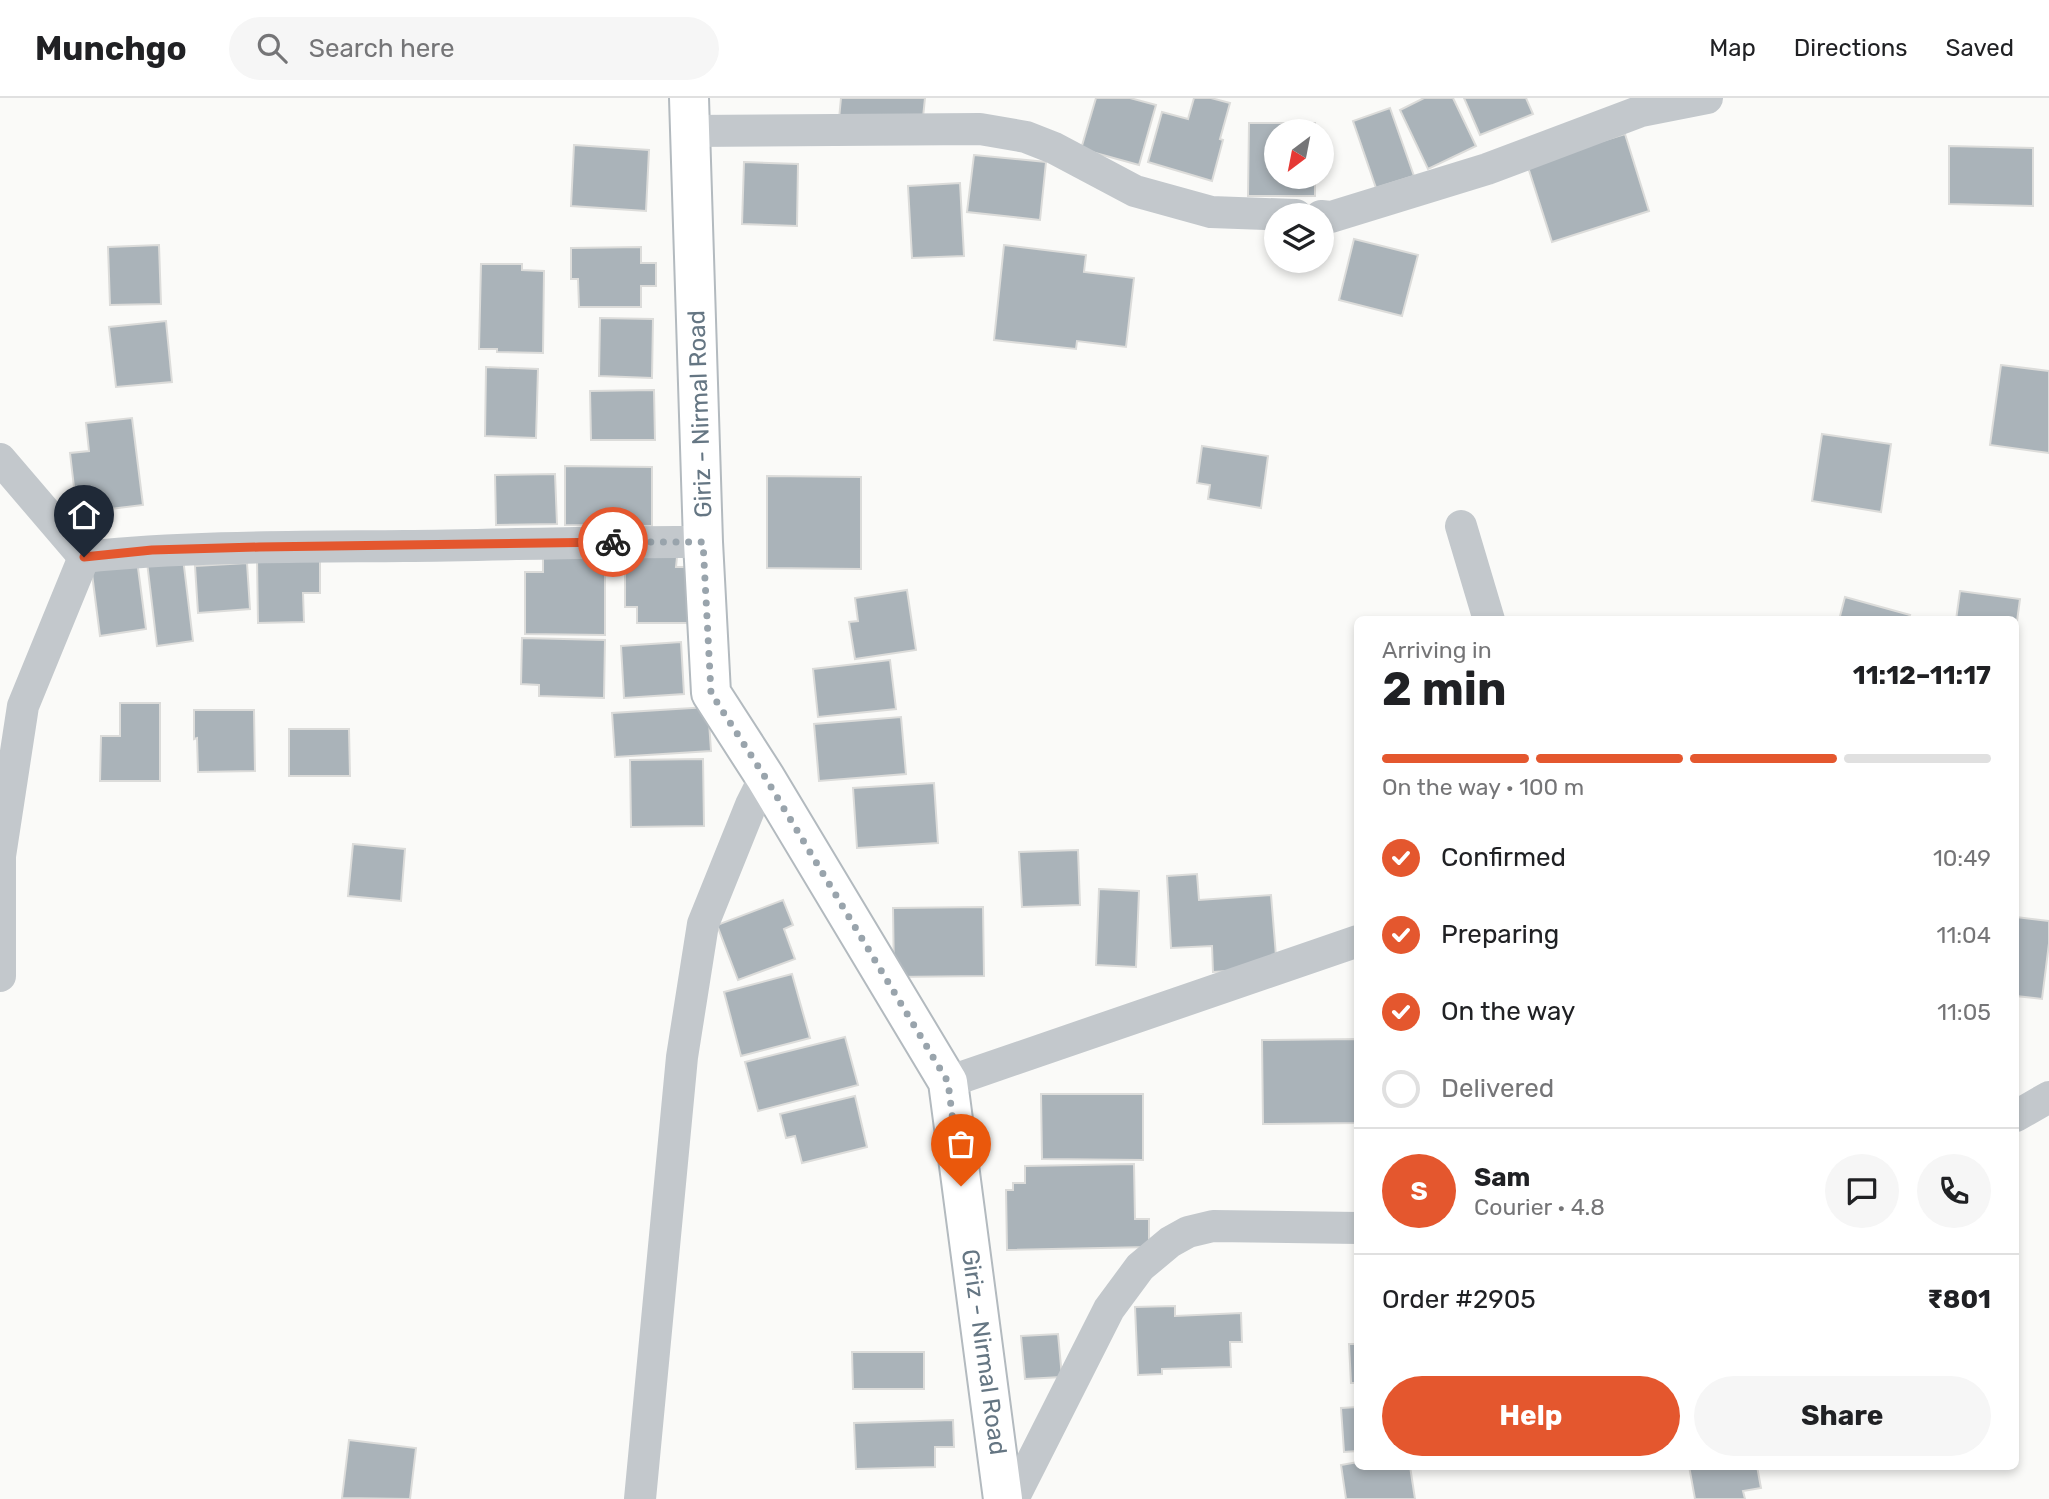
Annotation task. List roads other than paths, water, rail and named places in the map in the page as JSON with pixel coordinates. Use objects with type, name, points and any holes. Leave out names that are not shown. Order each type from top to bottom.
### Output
[{"type":"main road","name":"Giriz - Nirmal Road","points":[[691,115],[703,542],[711,693],[765,777],[948,1082],[1003,1499]]},
{"type":"street","points":[[1334,216],[1487,169],[1641,111],[1707,98]]},
{"type":"street","points":[[691,115],[981,129],[1026,137],[1135,191],[1211,212],[1264,214]]},
{"type":"street","points":[[0,459],[84,557]]},
{"type":"street","points":[[1461,526],[1488,616]]},
{"type":"street","points":[[84,557],[152,550],[259,547],[703,542]]},
{"type":"street","points":[[0,976],[1,856],[23,706],[84,557]]},
{"type":"street","points":[[640,1499],[682,1057],[703,924],[765,777]]},
{"type":"street","points":[[948,1082],[1354,942]]},
{"type":"street","points":[[2019,1114],[2049,1097]]},
{"type":"street","points":[[1013,1499],[1109,1310],[1140,1267],[1170,1242],[1188,1232],[1213,1226],[1354,1228]]}]
